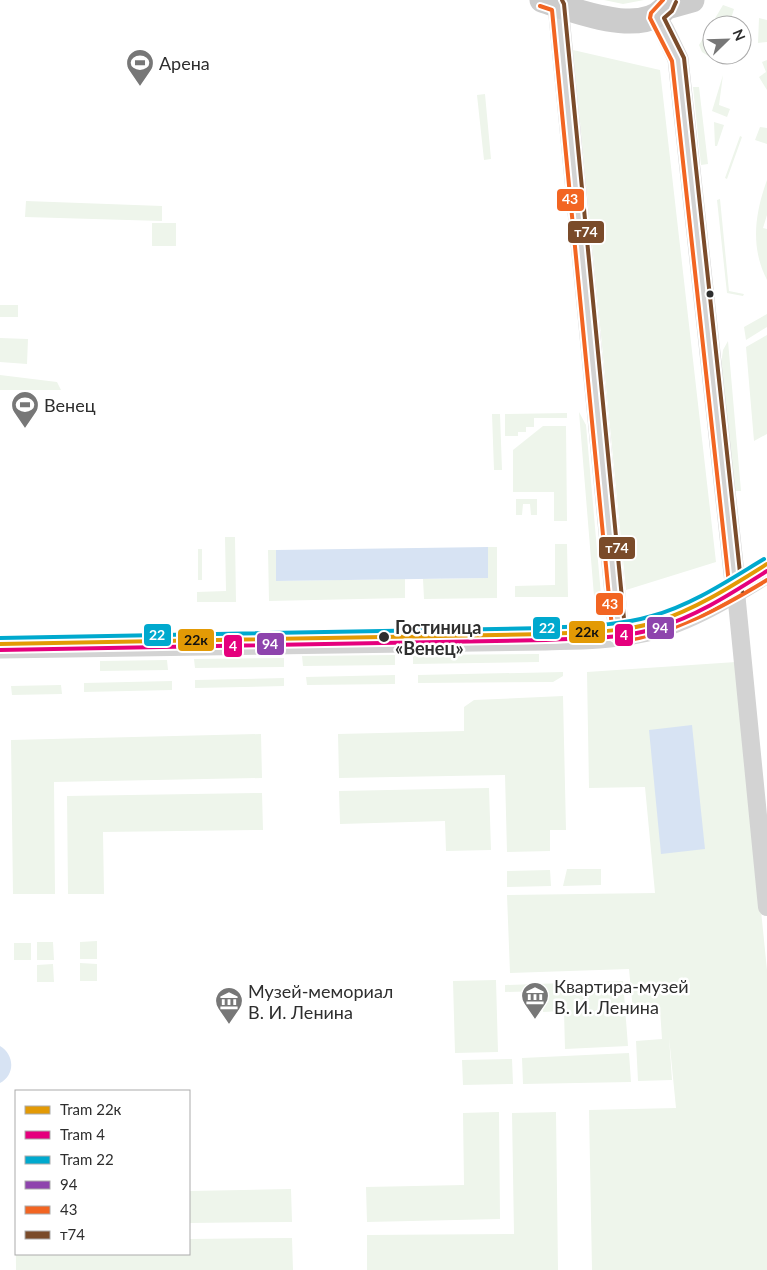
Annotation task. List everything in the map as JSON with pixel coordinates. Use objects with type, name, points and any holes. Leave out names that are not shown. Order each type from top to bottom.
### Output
[{"type":"main road","points":[[552,2],[615,20],[640,20],[664,8],[692,0]]},
{"type":"street","points":[[552,2],[619,636]]},
{"type":"street","points":[[664,8],[664,30],[678,59],[765,861],[767,906]]},
{"type":"street","points":[[0,648],[578,639],[619,636],[658,628],[700,611],[767,573]]},
{"type":"shaded area","points":[[604,0],[644,0],[623,4]]},
{"type":"shaded area","points":[[723,5],[734,9],[732,15],[717,15]]},
{"type":"shaded area","points":[[759,18],[767,20],[767,42],[758,43]]},
{"type":"shaded area","points":[[702,40],[702,52],[699,45]]},
{"type":"shaded area","points":[[573,50],[660,70],[716,562],[626,590]]},
{"type":"shaded area","points":[[767,60],[767,90],[759,77],[766,72],[762,62]]},
{"type":"shaded area","points":[[723,75],[719,105],[730,109],[727,117],[712,111]]},
{"type":"shaded area","points":[[693,87],[699,87],[708,164],[701,165]]},
{"type":"shaded area","points":[[485,94],[491,159],[484,160],[477,95]]},
{"type":"shaded area","points":[[714,122],[724,125],[717,146],[715,146]]},
{"type":"shaded area","points":[[760,127],[767,128],[767,144],[755,140]]},
{"type":"shaded area","points":[[740,136],[742,137],[727,179],[725,178]]},
{"type":"shaded area","points":[[767,180],[767,215],[763,228],[767,229],[767,280],[758,255],[756,230],[757,217]]},
{"type":"shaded area","points":[[720,199],[729,291],[744,294],[743,296],[727,293],[717,200]]},
{"type":"shaded area","points":[[26,201],[162,206],[162,221],[25,217]]},
{"type":"shaded area","points":[[152,223],[176,223],[176,246],[152,246]]},
{"type":"shaded area","points":[[0,305],[18,305],[18,317],[0,317]]},
{"type":"shaded area","points":[[767,314],[767,327],[746,340],[744,327]]},
{"type":"shaded area","points":[[767,335],[767,434],[754,441],[746,347]]},
{"type":"shaded area","points":[[0,338],[28,339],[27,364],[0,362]]},
{"type":"shaded area","points":[[728,341],[741,491],[733,491],[721,364],[723,350]]},
{"type":"shaded area","points":[[0,375],[57,382],[61,390],[0,390]]},
{"type":"shaded area","points":[[579,412],[586,425],[601,595],[594,596]]},
{"type":"shaded area","points":[[567,413],[567,418],[534,418],[534,427],[526,427],[526,432],[518,432],[518,436],[505,436],[505,414]]},
{"type":"shaded area","points":[[492,414],[500,414],[502,470],[494,470]]},
{"type":"shaded area","points":[[543,426],[566,426],[567,521],[554,521],[554,492],[513,492],[513,450]]},
{"type":"shaded area","points":[[516,499],[537,499],[537,515],[531,515],[530,504],[523,504],[522,515],[516,515]]},
{"type":"shaded area","points":[[225,537],[235,537],[236,602],[197,602],[197,592],[226,591]]},
{"type":"shaded area","points":[[555,544],[567,544],[568,597],[515,597],[515,586],[555,585]]},
{"type":"shaded area","points":[[488,547],[497,547],[497,598],[424,599],[423,579],[488,578]]},
{"type":"shaded area","points":[[198,549],[202,549],[202,580],[198,580]]},
{"type":"shaded area","points":[[268,550],[276,550],[277,581],[405,579],[405,598],[269,601]]},
{"type":"shaded area","points":[[539,654],[539,662],[413,664],[413,655]]},
{"type":"shaded area","points":[[395,655],[395,665],[303,666],[302,656]]},
{"type":"shaded area","points":[[284,658],[284,667],[195,668],[194,659]]},
{"type":"shaded area","points":[[167,660],[168,670],[100,671],[100,661]]},
{"type":"shaded area","points":[[736,662],[767,970],[767,1270],[592,1270],[589,1110],[676,1108],[669,1037],[672,1080],[638,1081],[636,1041],[662,1039],[660,1009],[633,1011],[629,969],[510,973],[507,895],[655,893],[645,787],[589,788],[587,672]]},
{"type":"shaded area","points":[[563,672],[563,676],[553,682],[418,683],[418,675]]},
{"type":"shaded area","points":[[395,675],[395,684],[307,685],[306,677]]},
{"type":"shaded area","points":[[284,678],[284,686],[195,688],[195,680]]},
{"type":"shaded area","points":[[172,681],[172,690],[84,692],[84,683]]},
{"type":"shaded area","points":[[61,685],[62,694],[12,695],[11,686]]},
{"type":"shaded area","points":[[563,696],[566,830],[550,830],[550,851],[507,852],[505,775],[339,778],[338,734],[464,731],[464,707],[474,700]]},
{"type":"shaded area","points":[[261,734],[262,778],[54,782],[55,894],[13,894],[11,740]]},
{"type":"shaded area","points":[[489,788],[491,850],[446,851],[445,821],[340,824],[339,791]]},
{"type":"shaded area","points":[[262,793],[263,830],[103,832],[104,894],[68,894],[67,796]]},
{"type":"shaded area","points":[[567,869],[601,869],[601,885],[563,886]]},
{"type":"shaded area","points":[[550,870],[551,886],[507,887],[507,871]]},
{"type":"shaded area","points":[[97,941],[97,959],[80,959],[80,942]]},
{"type":"shaded area","points":[[37,942],[53,942],[54,960],[37,960]]},
{"type":"shaded area","points":[[14,943],[31,943],[31,960],[14,960]]},
{"type":"shaded area","points":[[80,963],[97,964],[97,981],[80,981]]},
{"type":"shaded area","points":[[53,964],[54,982],[37,982],[37,965]]},
{"type":"shaded area","points":[[496,980],[498,1052],[455,1053],[453,981]]},
{"type":"shaded area","points":[[623,981],[628,1046],[565,1049],[564,1011],[543,1012],[543,991],[505,992],[505,985]]},
{"type":"shaded area","points":[[629,1053],[631,1082],[523,1084],[522,1058]]},
{"type":"shaded area","points":[[512,1059],[513,1084],[463,1085],[462,1060]]},
{"type":"shaded area","points":[[499,1112],[500,1219],[367,1222],[366,1187],[464,1185],[463,1113]]},
{"type":"shaded area","points":[[556,1112],[558,1270],[367,1270],[367,1235],[514,1234],[512,1113]]},
{"type":"shaded area","points":[[291,1189],[292,1222],[190,1223],[190,1191]]},
{"type":"shaded area","points":[[292,1238],[293,1270],[16,1270],[16,1255],[190,1255],[190,1239]]},
{"type":"water","points":[[488,547],[488,578],[276,581],[276,550]]},
{"type":"water","points":[[692,725],[705,849],[661,854],[649,730]]},
{"type":"water","points":[[0,1046],[11,1060],[11,1070],[0,1083]]},
{"type":"tram line","name":"22","points":[[0,638],[546,628],[613,624],[652,616],[681,605],[710,591],[764,559]]},
{"type":"tram line","name":"22к","points":[[0,644],[546,634],[615,630],[643,626],[685,611],[727,589],[767,564]]},
{"type":"tram line","name":"4","points":[[0,650],[546,640],[616,636],[644,632],[686,617],[741,588],[767,571]]},
{"type":"transit line","name":"т74","points":[[562,0],[564,4],[625,629],[680,613],[764,568]]},
{"type":"transit line","name":"43","points":[[663,0],[651,13],[650,18],[672,61],[730,593]]},
{"type":"transit line","name":"т74","points":[[676,2],[672,11],[664,18],[684,58],[742,591]]},
{"type":"transit line","name":"43","points":[[540,6],[552,10],[613,638],[619,642],[658,633],[677,626],[714,610],[767,580]]},
{"type":"transit line","name":"94","points":[[0,648],[586,639],[640,633],[683,620],[712,606],[767,573]]},
{"type":"place","name":"Арена","points":[[140,87]]},
{"type":"place","name":"Венец","points":[[25,429]]},
{"type":"place","name":"Гостиница «Венец»","points":[[384,637]]},
{"type":"place","name":"Квартира-музей В. И. Ленина","points":[[535,1020]]},
{"type":"place","name":"Музей-мемориал В. И. Ленина","points":[[229,1025]]}]
